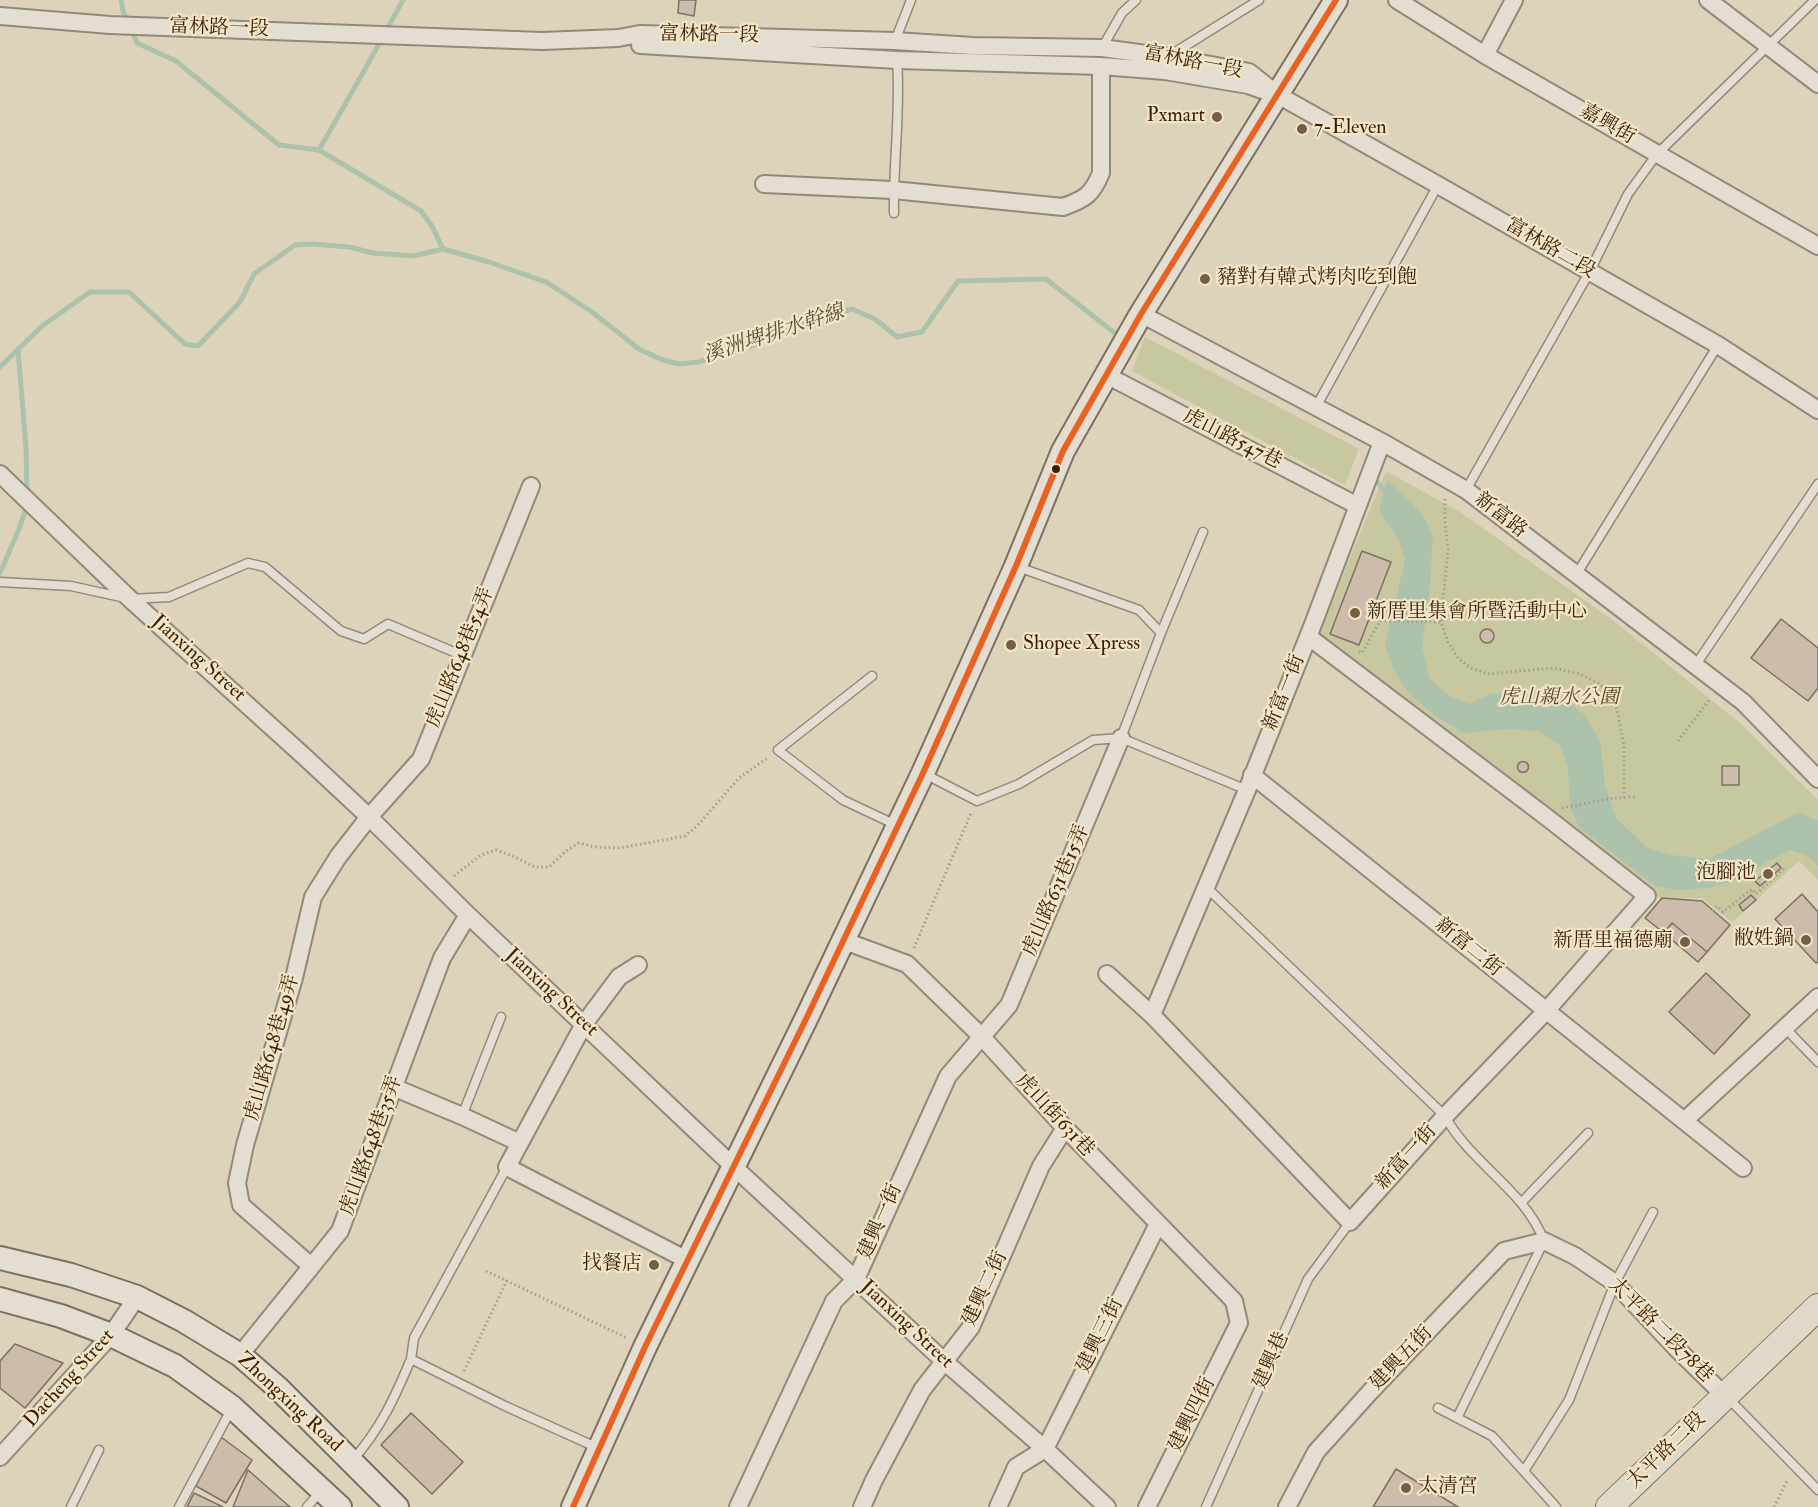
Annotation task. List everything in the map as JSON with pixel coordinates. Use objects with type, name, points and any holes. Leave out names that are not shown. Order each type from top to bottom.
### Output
[{"type":"main road","name":"太平路二段","points":[[1609,1507],[1818,1307]]},
{"type":"street","points":[[573,1507],[645,1347],[806,1019],[923,772],[1016,566],[1063,451],[1141,314],[1336,0]]},
{"type":"street","name":"嘉興街","points":[[1397,0],[1485,54],[1818,246]]},
{"type":"street","points":[[1485,54],[1514,0]]},
{"type":"street","points":[[1708,0],[1818,84]]},
{"type":"street","name":"富林路一段","points":[[0,16],[110,25],[542,41],[618,38],[640,34],[895,41],[973,46],[1102,48],[1249,72],[1278,95]]},
{"type":"street","name":"富林路一段","points":[[618,38],[643,46],[897,60],[1101,66],[1165,71],[1248,85],[1278,95]]},
{"type":"street","points":[[764,184],[893,190],[1063,207],[1081,200],[1095,188],[1101,172],[1101,66]]},
{"type":"street","name":"富林路二段","points":[[1278,95],[1718,345],[1818,410]]},
{"type":"street","name":"新富路","points":[[1141,314],[1382,442],[1466,490],[1743,702],[1818,779]]},
{"type":"street","name":"虎山路547巷","points":[[1106,375],[1358,506]]},
{"type":"street","name":"新富一街","points":[[1152,1015],[1309,636],[1382,442]]},
{"type":"street","name":"Jianxing Street","points":[[0,474],[130,599],[369,818],[439,888],[734,1167],[945,1362],[1045,1449],[1107,1507]]},
{"type":"street","name":"虎山路648巷54弄","points":[[369,818],[421,759],[531,486]]},
{"type":"street","name":"新富一街","points":[[1309,636],[1540,812],[1647,897],[1546,1011],[1445,1116],[1350,1222]]},
{"type":"street","name":"虎山路631巷15弄","points":[[981,1036],[1009,1005],[1121,738]]},
{"type":"street","name":"新富二街","points":[[1250,782],[1546,1011],[1743,1168]]},
{"type":"street","name":"虎山路648巷49弄","points":[[311,1266],[241,1205],[237,1183],[244,1145],[294,978],[313,897],[338,857],[369,818]]},
{"type":"street","name":"虎山路648巷35弄","points":[[240,1356],[340,1231],[442,958],[468,915]]},
{"type":"street","name":"虎山街631巷","points":[[842,940],[907,964],[981,1036],[1065,1128],[1234,1301],[1239,1323]]},
{"type":"street","points":[[638,965],[619,976],[584,1024],[507,1167],[687,1260]]},
{"type":"street","points":[[1107,974],[1152,1015],[1350,1222]]},
{"type":"street","points":[[1684,1121],[1818,997]]},
{"type":"street","name":"建興一街","points":[[738,1507],[834,1301],[856,1279],[948,1076],[981,1036]]},
{"type":"street","points":[[393,1087],[520,1143]]},
{"type":"street","name":"建興二街","points":[[862,1507],[922,1390],[971,1327],[1041,1166],[1065,1128]]},
{"type":"street","name":"建興三街","points":[[1045,1449],[1158,1224]]},
{"type":"street","name":"太平路二段78巷","points":[[1544,1241],[1575,1256],[1615,1283],[1725,1396]]},
{"type":"street","name":"建興五街","points":[[1287,1507],[1316,1452],[1504,1251],[1544,1241]]},
{"type":"street","name":"Zhongxing Road","points":[[0,1258],[71,1275],[137,1298],[184,1321],[240,1356],[278,1388],[397,1507]]},
{"type":"street","name":"Dacheng Street","points":[[0,1457],[111,1335],[137,1298]]},
{"type":"street","points":[[0,1299],[60,1316],[111,1335],[175,1366],[232,1407],[315,1498],[340,1507]]},
{"type":"street","name":"建興四街","points":[[1147,1507],[1239,1323]]},
{"type":"street","points":[[998,1507],[1016,1467],[1045,1449]]},
{"type":"lane","points":[[895,41],[911,0]]},
{"type":"lane","points":[[1102,48],[1122,13],[1136,0]]},
{"type":"lane","points":[[1168,57],[1259,0]]},
{"type":"lane","points":[[1466,490],[1590,271],[1628,194],[1657,154],[1815,0]]},
{"type":"lane","points":[[894,213],[893,190],[899,86],[897,60]]},
{"type":"lane","points":[[1316,407],[1438,185]]},
{"type":"lane","points":[[1576,575],[1718,345]]},
{"type":"lane","points":[[1695,666],[1818,484]]},
{"type":"lane","points":[[1121,738],[1203,532]]},
{"type":"lane","points":[[2,581],[71,586],[130,599],[169,597],[248,563],[265,567],[341,631],[364,639],[388,624],[461,655]]},
{"type":"lane","points":[[1016,566],[1139,610],[1161,633]]},
{"type":"lane","points":[[872,676],[778,750],[843,800],[897,825]]},
{"type":"lane","points":[[923,772],[977,801],[1019,784],[1093,740],[1121,738],[1250,782]]},
{"type":"lane","points":[[1206,887],[1445,1116],[1454,1131],[1521,1203],[1540,1231],[1544,1241],[1457,1418]]},
{"type":"lane","points":[[462,1116],[501,1017]]},
{"type":"lane","points":[[1785,1028],[1818,1062]]},
{"type":"lane","points":[[1521,1203],[1588,1133]]},
{"type":"lane","points":[[352,1461],[370,1441],[390,1407],[411,1359],[414,1338],[507,1167]]},
{"type":"lane","points":[[1524,1470],[1569,1400],[1615,1283],[1653,1212]]},
{"type":"lane","name":"建興巷","points":[[1206,1507],[1308,1280],[1350,1222]]},
{"type":"lane","points":[[411,1359],[505,1406],[599,1449]]},
{"type":"lane","points":[[1725,1396],[1818,1490]]},
{"type":"lane","points":[[178,1507],[232,1407]]},
{"type":"lane","points":[[1438,1408],[1492,1436],[1556,1507]]},
{"type":"lane","points":[[71,1507],[99,1450]]},
{"type":"path","points":[[1444,478],[1448,549],[1441,622],[1448,642],[1458,658],[1471,668],[1488,674],[1553,668],[1580,674],[1600,684],[1615,701],[1618,714],[1624,746],[1624,798]]},
{"type":"path","points":[[1352,648],[1362,653],[1380,621],[1441,622]]},
{"type":"path","points":[[1678,741],[1720,685]]},
{"type":"path","points":[[439,888],[481,855],[496,850],[535,867],[549,867],[566,850],[579,843],[595,847],[620,848],[685,836],[698,825],[739,778],[778,750]]},
{"type":"path","points":[[1561,808],[1614,798],[1637,797]]},
{"type":"path","points":[[907,964],[977,801]]},
{"type":"path","points":[[1713,911],[1718,906],[1723,912],[1752,889],[1756,894],[1785,868]]},
{"type":"path","points":[[486,1271],[645,1347]]},
{"type":"path","points":[[464,1372],[507,1280]]},
{"type":"path","points":[[1774,1507],[1794,1466]]},
{"type":"green space","points":[[1145,337],[1359,449],[1345,485],[1132,371]]},
{"type":"green space","name":"虎山親水公園","points":[[1386,471],[1460,512],[1614,621],[1741,724],[1818,800],[1818,880],[1799,861],[1732,922],[1702,898],[1660,898],[1319,633]]},
{"type":"shaded area","points":[[1387,480],[1422,514],[1433,535],[1430,585],[1422,648],[1430,679],[1451,697],[1470,704],[1490,694],[1522,690],[1560,696],[1585,715],[1600,741],[1605,785],[1616,818],[1646,847],[1672,855],[1709,859],[1797,813],[1818,820],[1818,866],[1806,855],[1789,850],[1737,879],[1710,888],[1675,890],[1655,886],[1579,827],[1570,807],[1568,768],[1560,745],[1539,732],[1512,729],[1464,733],[1435,716],[1408,693],[1393,669],[1385,645],[1405,560],[1396,535],[1379,511]]},
{"type":"building","points":[[679,0],[696,0],[694,16],[678,13]]},
{"type":"building","name":"新厝里集會所暨活動中心","points":[[1362,551],[1391,562],[1359,645],[1330,634]]},
{"type":"building","points":[[1781,619],[1818,648],[1818,688],[1808,701],[1751,658]]},
{"type":"building","points":[[1487,629],[1492,631],[1494,636],[1492,641],[1487,643],[1482,641],[1480,636],[1482,631]]},
{"type":"building","points":[[1523,761],[1529,767],[1523,773],[1517,767]]},
{"type":"building","points":[[1722,766],[1739,766],[1739,785],[1722,785]]},
{"type":"building","name":"泡腳池","points":[[1777,863],[1781,868],[1760,886],[1755,881]]},
{"type":"building","name":"敝姓鍋","points":[[1802,894],[1818,912],[1818,962],[1816,963],[1775,919]]},
{"type":"building","points":[[1751,895],[1756,900],[1743,911],[1739,905]]},
{"type":"building","points":[[1662,898],[1702,901],[1730,925],[1707,952],[1672,923],[1664,933],[1645,918]]},
{"type":"building","name":"新厝里福德廟","points":[[1672,923],[1707,952],[1698,962],[1664,933]]},
{"type":"building","points":[[1706,973],[1750,1015],[1714,1054],[1669,1012]]},
{"type":"building","points":[[15,1344],[63,1363],[25,1408],[0,1388],[0,1361]]},
{"type":"building","points":[[411,1413],[463,1462],[432,1494],[381,1445]]},
{"type":"building","points":[[221,1437],[252,1460],[226,1503],[196,1486]]},
{"type":"building","name":"太清宮","points":[[1396,1469],[1458,1507],[1373,1507]]},
{"type":"building","points":[[248,1470],[290,1507],[233,1507]]},
{"type":"building","points":[[194,1493],[223,1507],[187,1507]]},
{"type":"waterway","points":[[121,0],[123,11],[137,43],[176,61],[279,145],[319,150],[421,211],[432,226],[443,249]]},
{"type":"waterway","points":[[319,150],[403,0]]},
{"type":"waterway","name":"溪洲埤排水幹線","points":[[0,367],[42,326],[90,292],[129,292],[185,344],[198,346],[240,302],[254,274],[295,245],[313,244],[413,256],[443,249],[489,262],[546,282],[592,312],[639,349],[660,359],[679,364],[698,362],[726,354],[828,315],[852,309],[875,319],[897,337],[922,332],[958,281],[1046,279],[1116,334]]},
{"type":"waterway","points":[[18,349],[26,448],[27,496]]},
{"type":"waterway","points":[[1375,479],[1387,494]]},
{"type":"waterway","points":[[0,573],[27,505]]},
{"type":"transit line","points":[[573,1507],[645,1347],[806,1019],[923,773],[1016,566],[1063,451],[1141,314],[1336,0]]},
{"type":"place","name":"Pxmart","points":[[1217,117]]},
{"type":"place","name":"7-Eleven","points":[[1302,129]]},
{"type":"place","name":"豬對有韓式烤肉吃到飽","points":[[1205,279]]},
{"type":"place","name":"新厝里集會所暨活動中心","points":[[1355,613]]},
{"type":"place","name":"Shopee Xpress","points":[[1011,645]]},
{"type":"place","name":"泡腳池","points":[[1768,874]]},
{"type":"place","name":"敝姓鍋","points":[[1806,940]]},
{"type":"place","name":"新厝里福德廟","points":[[1685,942]]},
{"type":"place","name":"找餐店","points":[[654,1265]]},
{"type":"place","name":"太清宮","points":[[1406,1488]]}]
